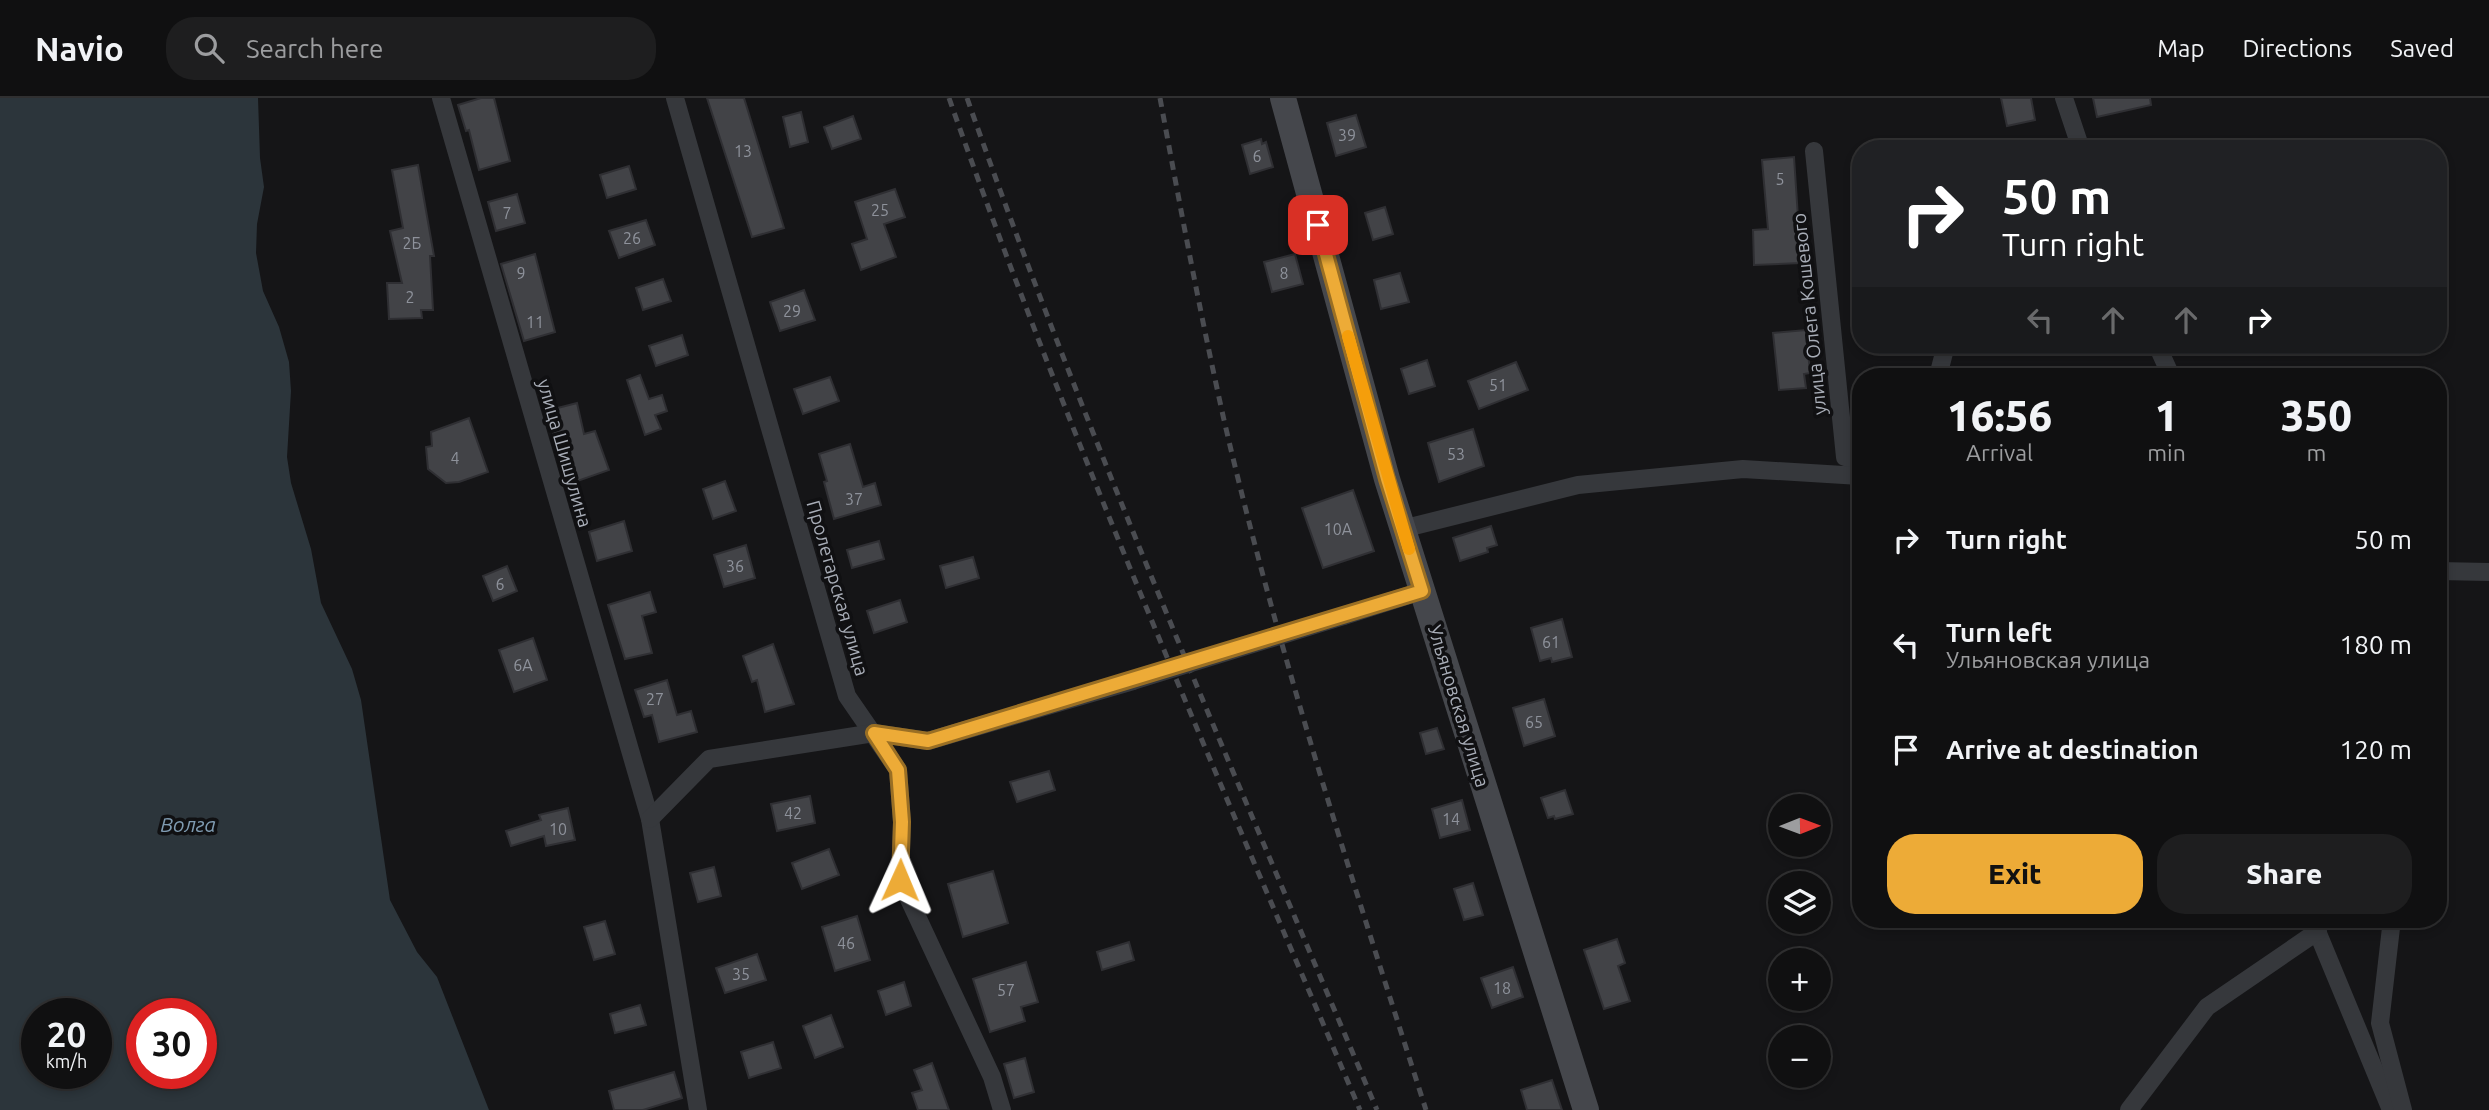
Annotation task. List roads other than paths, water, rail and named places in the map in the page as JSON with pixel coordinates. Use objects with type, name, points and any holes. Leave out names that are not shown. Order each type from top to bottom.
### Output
[{"type":"main road","name":"Ульяновская улица","points":[[1283,98],[1402,529],[1586,1110]]},
{"type":"street","name":"улица Шишулина","points":[[441,98],[650,819],[698,1110]]},
{"type":"street","name":"Пролетарская улица","points":[[675,98],[847,696],[898,770],[902,822],[900,880],[992,1077],[1002,1110]]},
{"type":"street","points":[[2064,98],[2078,140]]},
{"type":"street","name":"улица Олега Кошевого","points":[[1814,151],[1845,457],[1852,459]]},
{"type":"street","points":[[1402,529],[1578,485],[1742,468],[1852,475]]},
{"type":"street","points":[[2447,571],[2489,572]]},
{"type":"street","points":[[650,819],[709,759],[874,733],[928,741],[1133,681],[1422,591]]},
{"type":"street","points":[[2129,1110],[2207,1007],[2311,928]]},
{"type":"street","points":[[2316,928],[2391,1110]]},
{"type":"street","points":[[2391,928],[2380,1023],[2403,1110]]},
{"type":"water","name":"Волга","points":[[0,98],[258,98],[264,187],[257,224],[256,253],[263,291],[279,327],[289,362],[291,391],[287,457],[291,483],[311,549],[321,603],[352,669],[361,700],[390,900],[417,952],[437,977],[489,1110],[0,1110]]},
{"type":"railway","points":[[949,98],[1044,354],[1146,607],[1360,1110]]},
{"type":"railway","points":[[967,98],[1112,481],[1377,1110]]},
{"type":"railway","points":[[1160,98],[1207,340],[1245,507],[1292,681],[1426,1110]]}]
